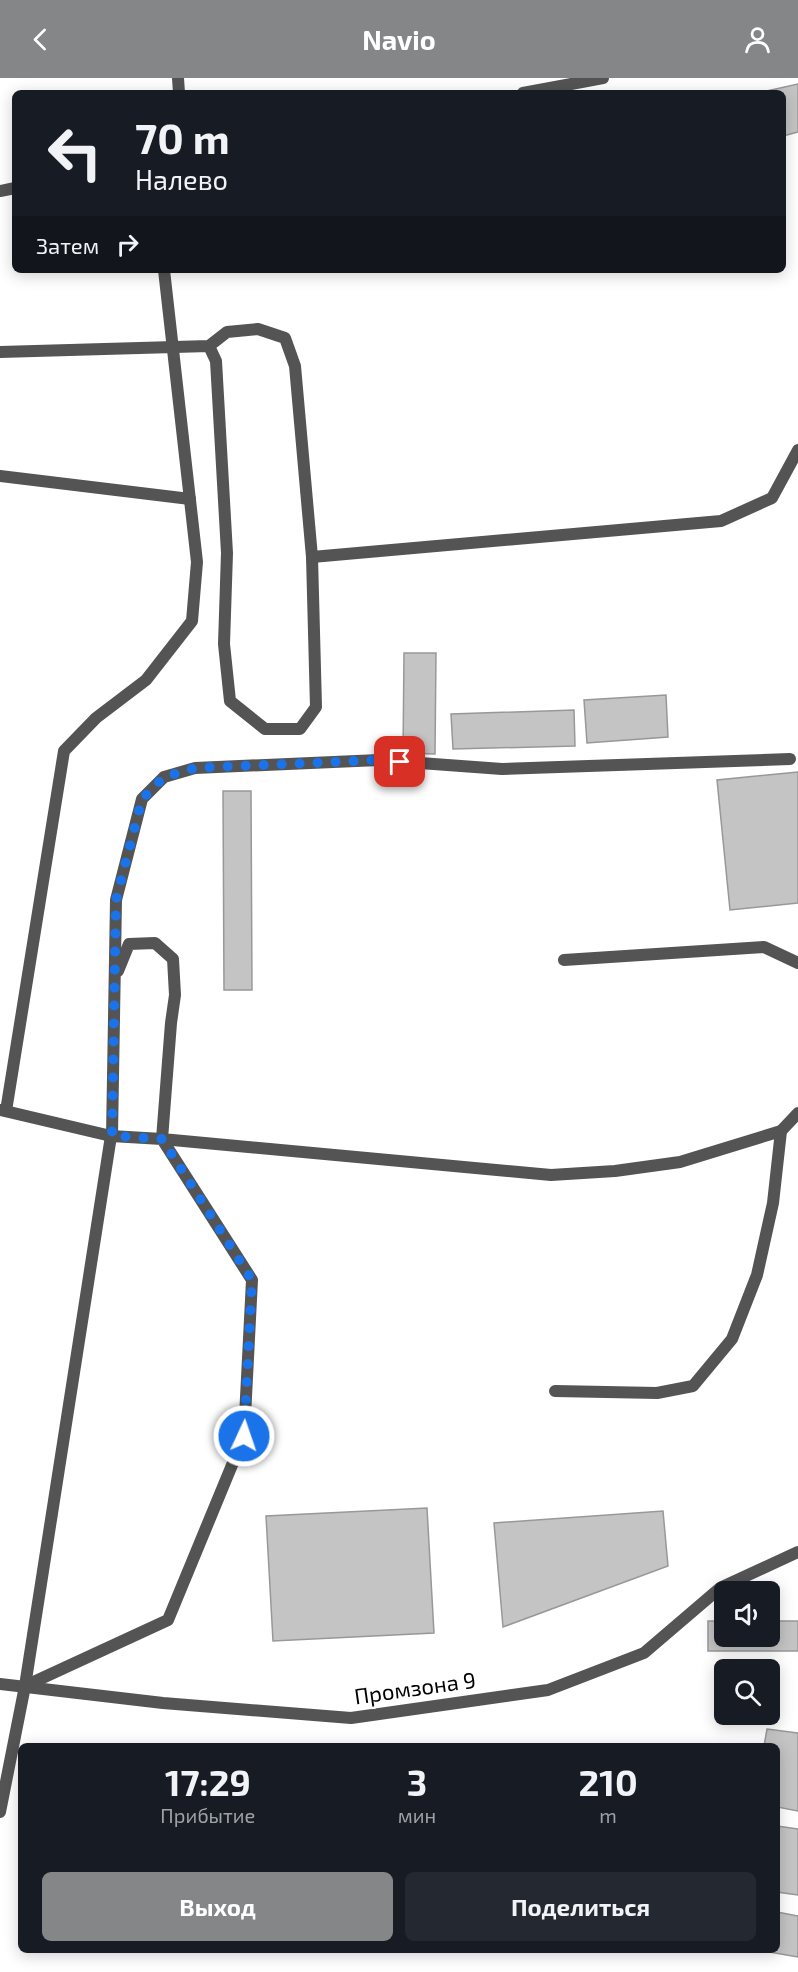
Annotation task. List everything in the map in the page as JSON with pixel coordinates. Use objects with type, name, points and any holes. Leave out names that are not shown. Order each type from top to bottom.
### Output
[{"type":"lane","points":[[539,90],[603,78]]},
{"type":"lane","points":[[164,273],[197,562],[192,621],[146,680],[96,718],[64,751],[3,1111],[111,1136],[551,1175],[615,1171],[680,1162],[781,1131],[798,1113]]},
{"type":"lane","points":[[0,352],[209,346],[227,332],[258,329],[285,338],[295,366],[312,557],[316,707],[300,729],[265,729],[230,701],[224,644],[227,553],[216,361],[209,346]]},
{"type":"lane","points":[[312,557],[721,521],[772,498],[798,450]]},
{"type":"lane","points":[[0,476],[190,499]]},
{"type":"lane","points":[[0,1812],[25,1686],[111,1136],[116,900],[142,799],[164,777],[195,768],[379,760],[502,769],[790,759]]},
{"type":"lane","points":[[25,1686],[168,1620],[244,1436],[252,1280],[162,1139],[175,995],[173,959],[155,943],[129,944],[115,977]]},
{"type":"lane","points":[[564,960],[764,947],[798,963]]},
{"type":"lane","points":[[555,1391],[657,1393],[693,1386],[732,1340],[757,1275],[772,1203],[781,1131]]},
{"type":"lane","name":"Промзона 9","points":[[0,1683],[163,1703],[351,1718],[548,1690],[644,1653],[720,1588],[798,1552]]},
{"type":"building","points":[[798,84],[798,132],[786,135],[786,90],[771,90]]},
{"type":"building","points":[[404,653],[436,653],[435,754],[403,753]]},
{"type":"building","points":[[666,695],[668,737],[587,743],[584,700]]},
{"type":"building","points":[[574,710],[575,746],[453,749],[451,714]]},
{"type":"building","points":[[798,772],[798,903],[730,910],[717,780]]},
{"type":"building","points":[[223,791],[251,791],[252,990],[224,990]]},
{"type":"building","points":[[427,1508],[434,1633],[273,1641],[266,1516]]},
{"type":"building","points":[[663,1511],[668,1566],[503,1627],[494,1523]]},
{"type":"building","points":[[708,1621],[714,1621],[714,1647],[780,1647],[780,1621],[798,1621],[798,1651],[708,1651]]},
{"type":"building","points":[[767,1729],[798,1733],[798,1811],[780,1808],[780,1743],[765,1743]]},
{"type":"building","points":[[780,1826],[798,1829],[798,1895],[780,1892]]},
{"type":"building","points":[[780,1913],[798,1916],[798,1957],[775,1953],[780,1953]]},
{"type":"route","points":[[244,1436],[252,1280],[162,1139],[112,1136],[116,900],[142,799],[164,777],[195,768],[379,760],[400,762]]}]
